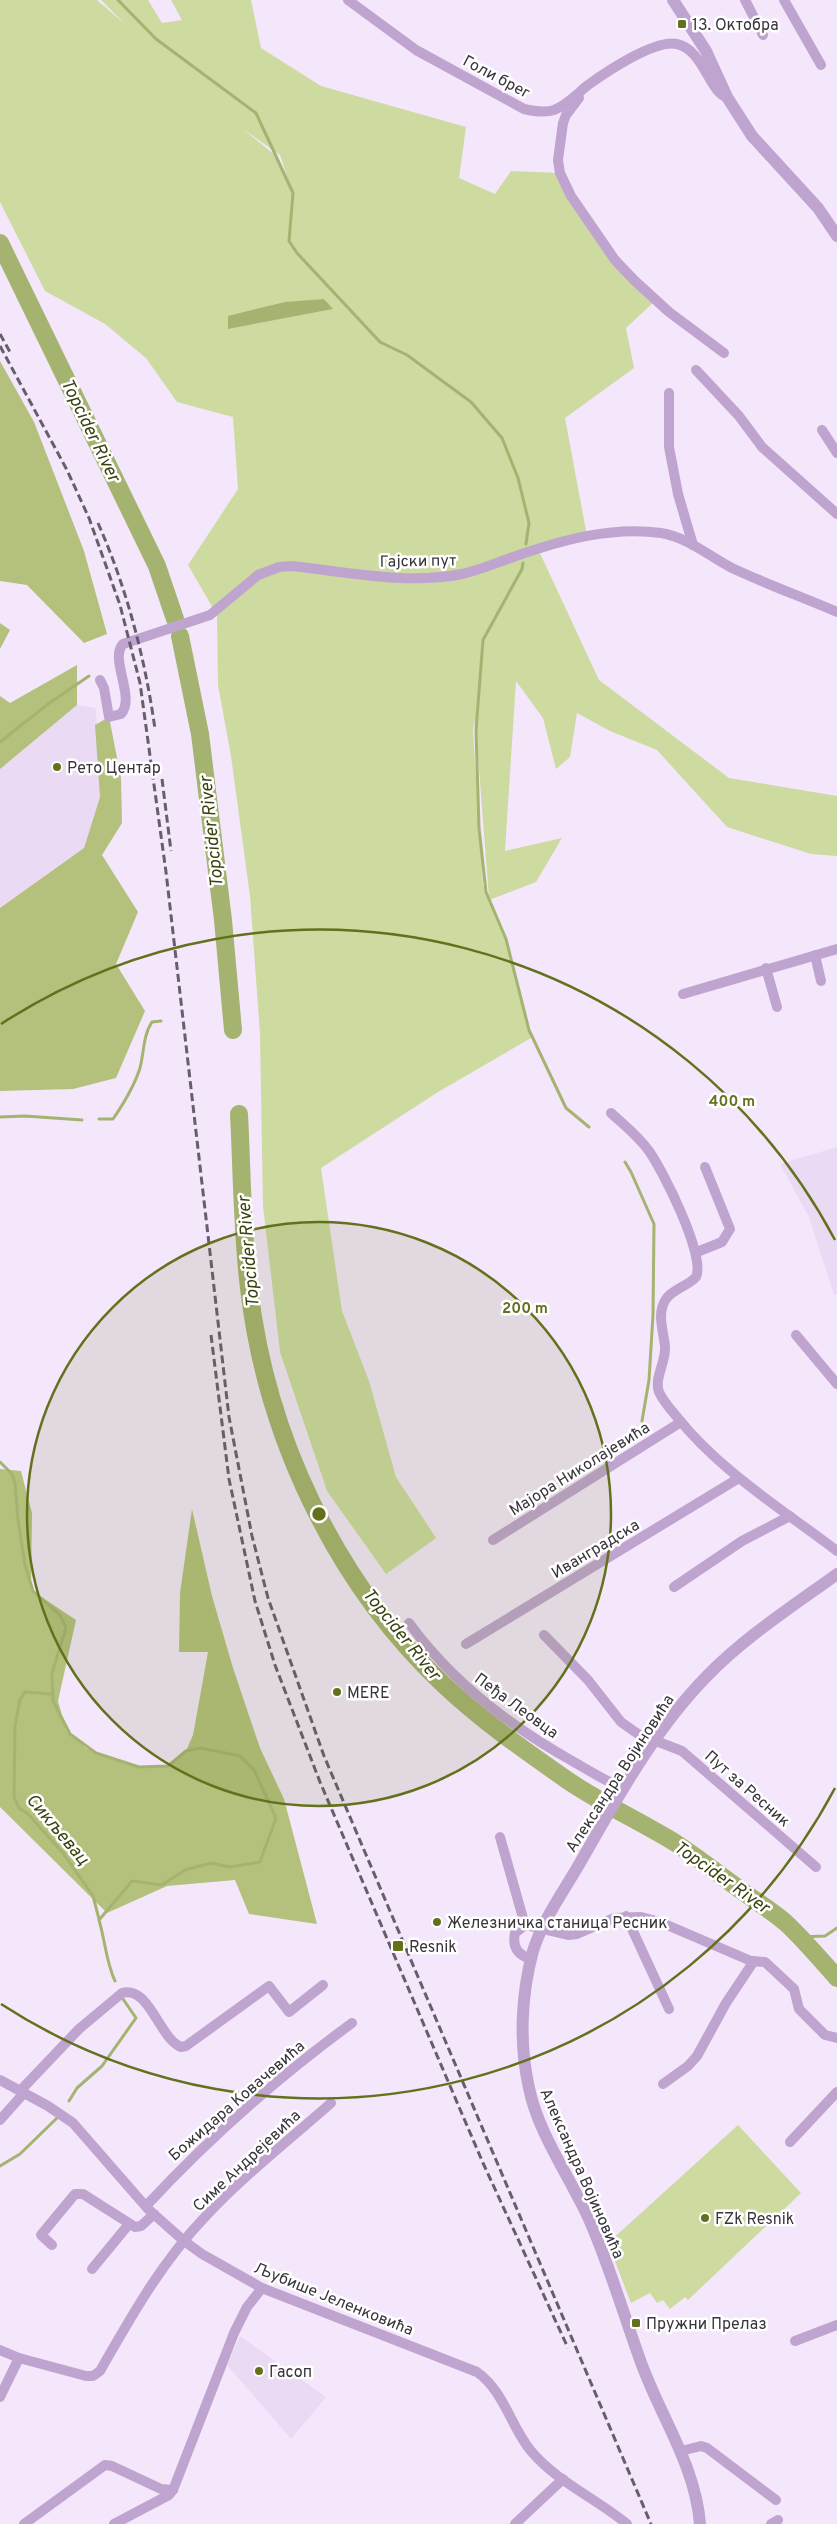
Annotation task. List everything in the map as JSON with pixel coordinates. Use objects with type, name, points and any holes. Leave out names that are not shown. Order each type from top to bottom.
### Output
[{"type":"street","name":"Голи брег","points":[[348,0],[416,50],[524,109],[554,110],[603,75],[653,48],[677,44],[687,48],[698,59],[718,93],[728,97]]},
{"type":"street","points":[[673,0],[706,51],[728,97],[752,136],[818,208],[837,236]]},
{"type":"street","points":[[745,0],[762,35]]},
{"type":"street","points":[[784,0],[821,65]]},
{"type":"street","points":[[584,88],[566,115],[558,160],[560,173],[570,196],[615,260],[634,280],[669,312],[724,353]]},
{"type":"street","points":[[696,370],[739,416],[762,447],[837,514]]},
{"type":"street","points":[[668,393],[671,456],[678,494],[693,545]]},
{"type":"street","points":[[822,430],[837,453]]},
{"type":"street","name":"Гајски пут","points":[[100,680],[106,693],[105,705],[109,717],[121,714],[125,708],[125,695],[118,651],[123,644],[210,615],[258,575],[279,567],[292,566],[374,576],[437,577],[478,570],[562,542],[609,532],[662,533],[693,545],[731,567],[837,612]]},
{"type":"street","points":[[682,994],[751,972],[837,949]]},
{"type":"street","points":[[815,955],[821,981]]},
{"type":"street","points":[[766,968],[777,1007]]},
{"type":"street","points":[[611,1113],[639,1139],[654,1159],[697,1252],[699,1268],[696,1277],[669,1296],[661,1312],[661,1329],[665,1349],[658,1381],[659,1392],[681,1422],[702,1445],[740,1478],[837,1550]]},
{"type":"street","points":[[697,1252],[725,1239],[730,1228],[705,1167]]},
{"type":"street","points":[[796,1334],[837,1384]]},
{"type":"street","name":"Мајора Николајевића","points":[[493,1540],[681,1422]]},
{"type":"street","name":"Иванградска","points":[[466,1644],[740,1478]]},
{"type":"street","points":[[674,1586],[742,1541],[790,1516]]},
{"type":"street","name":"Александра Војиновића","points":[[700,2524],[694,2486],[681,2451],[646,2377],[590,2220],[538,2117],[531,2098],[522,2037],[532,1959],[542,1928],[606,1818],[675,1712],[715,1669],[764,1627],[837,1574]]},
{"type":"street","name":"Пеђа Леовца","points":[[409,1623],[424,1643],[455,1677],[513,1724],[600,1779],[623,1791]]},
{"type":"street","name":"Пут за Ресник","points":[[544,1635],[588,1680],[620,1722],[638,1734],[682,1751],[816,1867]]},
{"type":"street","points":[[500,1837],[525,1925]]},
{"type":"street","points":[[626,1916],[669,2009]]},
{"type":"street","points":[[532,1959],[520,1954],[514,1945],[515,1933],[525,1925],[542,1928],[554,1934],[568,1935],[577,1934],[614,1918],[626,1916],[641,1917],[660,1922],[754,1961],[765,1962],[791,1985],[796,1993],[799,2009],[825,2035],[837,2038]]},
{"type":"street","points":[[663,2084],[688,2066],[697,2056],[726,2003],[754,1961]]},
{"type":"street","points":[[0,2120],[22,2092],[79,2028],[107,2003],[122,1993],[127,1991],[138,1995],[170,2039],[181,2047],[186,2046],[269,1986],[288,2012],[323,1985]]},
{"type":"street","name":"Божидара Ковачевића","points":[[146,2206],[187,2161],[231,2120],[304,2058],[352,2023]]},
{"type":"street","name":"Љубише Јеленковића","points":[[0,2080],[48,2106],[73,2123],[146,2206],[184,2241],[262,2288],[477,2372],[492,2384],[519,2434],[531,2451],[563,2479],[627,2524]]},
{"type":"street","points":[[790,2142],[837,2092]]},
{"type":"street","name":"Симе Андрејевића","points":[[19,2358],[86,2376],[93,2376],[100,2371],[142,2297],[184,2241],[242,2179],[331,2103]]},
{"type":"street","points":[[52,2245],[41,2235],[75,2194],[83,2194],[138,2228],[154,2214]]},
{"type":"street","points":[[92,2269],[129,2224]]},
{"type":"street","points":[[114,2524],[169,2495],[173,2490],[234,2332],[247,2307],[262,2288]]},
{"type":"street","points":[[795,2341],[837,2326]]},
{"type":"street","points":[[0,2350],[19,2358],[0,2397]]},
{"type":"street","points":[[681,2451],[701,2446],[707,2448],[776,2500]]},
{"type":"street","points":[[24,2524],[105,2465],[112,2466],[161,2489],[173,2490]]},
{"type":"street","points":[[515,2524],[563,2479]]},
{"type":"shaded area","points":[[0,0],[97,0],[125,24],[101,0],[148,0],[162,23],[182,20],[171,0],[251,0],[261,48],[321,86],[466,127],[459,178],[495,194],[511,171],[560,173],[604,245],[656,300],[626,328],[634,368],[565,418],[587,536],[538,549],[599,680],[729,778],[837,796],[837,856],[811,854],[727,827],[657,750],[610,731],[577,713],[570,757],[556,769],[543,718],[516,681],[505,851],[562,838],[536,882],[489,900],[506,939],[531,1038],[438,1092],[321,1168],[342,1311],[369,1381],[396,1477],[436,1538],[386,1574],[327,1491],[280,1352],[263,1206],[260,1034],[250,896],[231,756],[218,685],[217,615],[188,565],[238,489],[233,417],[177,402],[146,358],[105,324],[45,291],[0,202]],"holes":[[[243,129],[280,155],[289,182],[276,156]],[[324,299],[332,309],[228,329]],[[475,720],[489,898],[483,885],[473,730]]]},
{"type":"shaded area","points":[[324,299],[333,309],[228,329],[228,316],[285,302]]},
{"type":"shaded area","points":[[0,361],[34,422],[84,551],[107,634],[84,643],[27,585],[0,581]]},
{"type":"shaded area","points":[[0,623],[10,630],[0,649]]},
{"type":"shaded area","points":[[77,665],[77,705],[0,769],[0,696],[10,703]]},
{"type":"shaded area","points":[[77,705],[96,708],[100,797],[84,848],[0,908],[0,769]]},
{"type":"shaded area","points":[[109,717],[121,778],[122,823],[102,855],[138,912],[116,964],[145,1011],[116,1078],[73,1089],[0,1091],[0,908],[84,848],[100,797],[95,725]]},
{"type":"shaded area","points":[[837,1147],[837,1294],[834,1295],[809,1217],[780,1164]]},
{"type":"shaded area","points":[[0,1469],[21,1471],[32,1513],[31,1590],[76,1620],[58,1701],[66,1730],[86,1748],[139,1767],[168,1766],[186,1751],[193,1735],[208,1652],[179,1652],[180,1593],[192,1509],[212,1596],[233,1668],[260,1748],[284,1799],[317,1924],[249,1914],[235,1880],[167,1886],[107,1913],[0,1807]]},
{"type":"shaded area","name":"FZk Resnik","points":[[738,2125],[801,2193],[688,2300],[685,2297],[670,2309],[663,2300],[657,2303],[650,2293],[631,2303],[608,2243]]},
{"type":"shaded area","points":[[240,2336],[326,2397],[291,2439],[227,2365]]},
{"type":"waterway","points":[[118,0],[156,39],[256,113],[293,193],[289,241],[297,253],[380,342],[407,355],[471,402],[502,438],[518,478],[529,523],[526,544]]},
{"type":"waterway","name":"Topcider River","points":[[0,243],[157,566],[175,619]]},
{"type":"waterway","points":[[523,563],[522,569],[483,640],[476,730],[479,828],[486,892],[506,939],[529,1030],[566,1108],[589,1127]]},
{"type":"waterway","name":"Topcider River","points":[[180,636],[200,734],[223,920],[233,1030]]},
{"type":"waterway","points":[[0,742],[48,704],[89,676]]},
{"type":"waterway","name":"Сикљевац","points":[[99,1119],[113,1119],[121,1107],[138,1075],[149,1027],[152,1022],[161,1021]]},
{"type":"waterway","name":"Topcider River","points":[[239,1114],[249,1288],[258,1343],[271,1398],[289,1451],[312,1503],[339,1553],[370,1600],[404,1644],[443,1684],[472,1710],[567,1780],[674,1842],[771,1911],[794,1930],[837,1978]]},
{"type":"waterway","name":"Сикљевац","points":[[0,1117],[25,1116],[82,1120]]},
{"type":"waterway","points":[[625,1162],[654,1224],[653,1315],[649,1380],[642,1421]]},
{"type":"waterway","name":"Сикљевац","points":[[0,1462],[12,1474],[15,1483],[18,1520],[25,1565],[33,1591],[60,1615],[66,1628],[52,1673],[53,1701],[70,1734],[96,1753],[139,1767],[168,1766],[186,1751],[201,1748],[240,1756],[254,1770],[276,1818],[260,1862],[230,1867],[211,1863],[185,1870],[162,1885],[132,1881],[99,1920],[115,1981]]},
{"type":"waterway","name":"Сикљевац","points":[[53,1694],[25,1692],[20,1700],[15,1725],[14,1797],[19,1808],[28,1814],[63,1853],[93,1896],[99,1919]]},
{"type":"waterway","points":[[799,1937],[825,1936],[837,1928]]},
{"type":"waterway","name":"Сикљевац","points":[[69,2101],[77,2088],[102,2066],[136,2018],[123,1999]]},
{"type":"waterway","name":"Сикљевац","points":[[0,2166],[20,2154],[57,2118]]},
{"type":"railway","points":[[0,334],[10,352]]},
{"type":"railway","points":[[0,346],[67,470],[89,518],[120,605],[140,683],[166,872],[229,1417],[252,1536],[268,1598],[324,1756],[651,2524]]},
{"type":"railway","points":[[98,523],[118,573],[134,624],[146,676],[155,729]]},
{"type":"railway","points":[[162,779],[171,851]]},
{"type":"railway","points":[[211,1335],[229,1479],[255,1601],[275,1665],[320,1782],[483,2163],[568,2348]]},
{"type":"place","name":"13. Октобра","points":[[682,24]]},
{"type":"place","name":"Рето Центар","points":[[57,767]]},
{"type":"place","name":"MERE","points":[[337,1692]]},
{"type":"place","name":"Железничка станица Ресник","points":[[437,1922]]},
{"type":"place","name":"Resnik","points":[[398,1946]]},
{"type":"place","name":"FZk Resnik","points":[[705,2218]]},
{"type":"place","name":"Пружни Прелаз","points":[[636,2323]]},
{"type":"place","name":"Гасоп","points":[[259,2371]]}]
